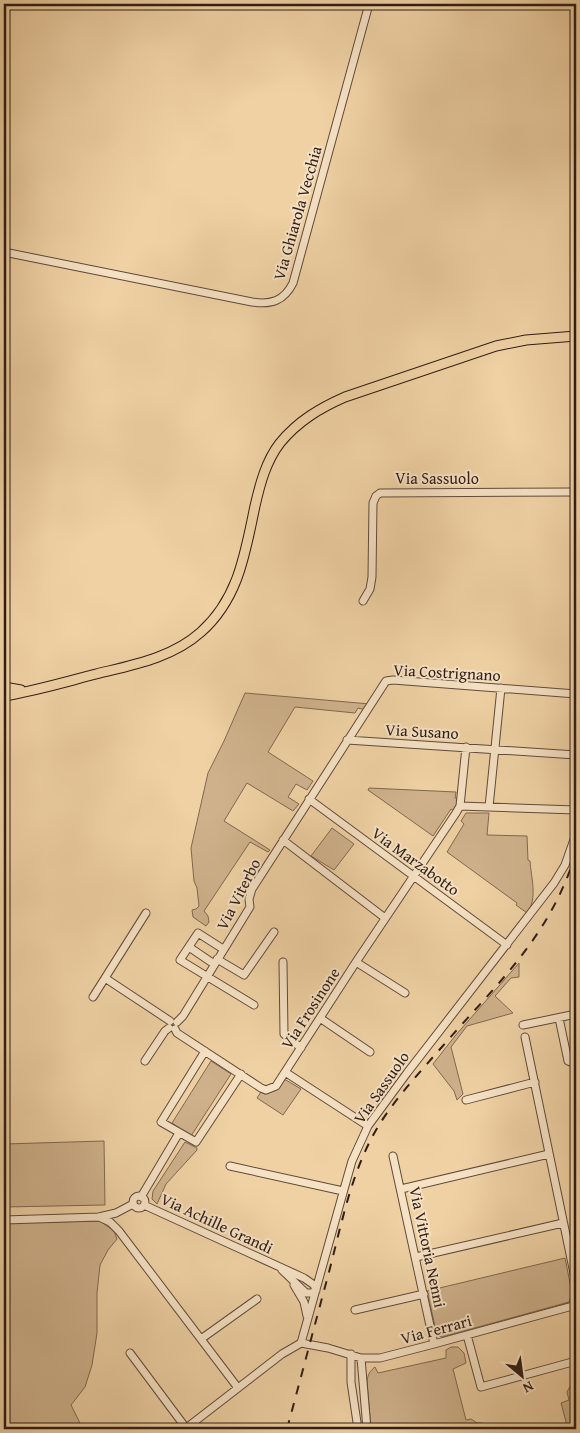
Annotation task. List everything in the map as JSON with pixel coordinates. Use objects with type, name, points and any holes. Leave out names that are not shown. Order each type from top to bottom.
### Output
[{"type":"main road","points":[[4,696],[31,692],[166,654],[182,646],[200,633],[214,619],[226,602],[236,582],[244,556],[260,483],[269,461],[280,444],[311,414],[344,397],[472,352],[526,340],[576,336]]},
{"type":"main road","points":[[4,687],[31,692]]},
{"type":"street","name":"Via Ghiarola Vecchia","points":[[4,252],[252,302],[266,304],[280,299],[290,290],[293,283],[369,4]]},
{"type":"street","name":"Via Sassuolo","points":[[363,601],[370,589],[371,583],[373,503],[376,496],[380,493],[576,492]]},
{"type":"street","name":"Via Costrignano","points":[[347,740],[384,684],[389,680],[576,694]]},
{"type":"street","points":[[489,807],[501,688]]},
{"type":"street","name":"Via Susano","points":[[347,740],[576,755]]},
{"type":"street","name":"Via Viterbo","points":[[145,1061],[164,1031],[183,1016],[250,907],[249,898],[252,888],[347,740]]},
{"type":"street","points":[[466,747],[460,806],[576,810]]},
{"type":"street","name":"Via Marzabotto","points":[[309,799],[507,945]]},
{"type":"street","name":"Via Frosinone","points":[[105,978],[173,1025],[177,1033],[266,1090],[276,1086],[460,806]]},
{"type":"street","name":"Via Sassuolo","points":[[301,1343],[352,1161],[368,1126],[407,1073],[539,905],[560,875],[576,834]]},
{"type":"street","points":[[283,840],[385,918]]},
{"type":"street","points":[[92,996],[146,914]]},
{"type":"street","points":[[189,947],[244,975],[274,932]]},
{"type":"street","points":[[224,949],[198,933],[180,960],[254,1005]]},
{"type":"street","points":[[283,962],[284,1034],[301,1048]]},
{"type":"street","points":[[356,962],[405,993]]},
{"type":"street","points":[[523,1025],[576,1014]]},
{"type":"street","points":[[320,1018],[370,1052]]},
{"type":"street","points":[[559,1018],[568,1061],[576,1064]]},
{"type":"street","points":[[525,1037],[576,1283]]},
{"type":"street","points":[[205,1051],[161,1122],[196,1142],[241,1074]]},
{"type":"street","points":[[285,1072],[368,1126]]},
{"type":"street","points":[[466,1100],[535,1082]]},
{"type":"street","points":[[141,1197],[179,1133]]},
{"type":"street","points":[[401,1189],[549,1154]]},
{"type":"street","name":"Via Vittoria Nenni","points":[[393,1156],[434,1344]]},
{"type":"street","points":[[230,1166],[343,1191]]},
{"type":"street","points":[[133,1204],[134,1198],[141,1197]]},
{"type":"street","points":[[133,1204],[138,1208],[144,1205],[141,1197]]},
{"type":"street","points":[[4,1220],[99,1218],[116,1214],[133,1204]]},
{"type":"street","name":"Via Achille Grandi","points":[[144,1205],[279,1267],[298,1276],[311,1283],[316,1287],[316,1290],[312,1293],[306,1293],[279,1267]]},
{"type":"street","points":[[99,1218],[110,1222],[119,1231],[238,1388]]},
{"type":"street","points":[[416,1257],[563,1223]]},
{"type":"street","points":[[298,1276],[313,1277],[321,1274]]},
{"type":"street","name":"Via Achille Grandi","points":[[288,1276],[304,1302],[308,1317]]},
{"type":"street","points":[[355,1310],[424,1294]]},
{"type":"street","points":[[201,1339],[257,1299]]},
{"type":"street","name":"Via Ferrari","points":[[301,1343],[361,1358],[380,1358],[576,1305]]},
{"type":"street","points":[[467,1335],[481,1387],[576,1361]]},
{"type":"street","points":[[130,1353],[185,1429],[282,1354],[301,1343]]},
{"type":"street","points":[[351,1354],[351,1382],[358,1429]]},
{"type":"street","points":[[361,1358],[367,1429]]},
{"type":"shaded area","points":[[245,693],[370,704],[366,710],[358,708],[355,713],[295,707],[268,752],[313,781],[307,790],[296,784],[288,797],[299,804],[293,811],[247,783],[224,821],[270,850],[268,852],[250,842],[204,911],[208,916],[209,922],[206,926],[193,917],[192,910],[199,906],[197,888],[194,881],[191,848],[208,773]]},
{"type":"shaded area","points":[[369,788],[456,792],[455,798],[460,799],[456,812],[451,809],[433,836],[368,790]]},
{"type":"shaded area","points":[[466,813],[489,813],[487,835],[527,836],[533,894],[527,913],[516,905],[517,903],[447,852],[464,824],[461,821]]},
{"type":"shaded area","points":[[332,828],[354,844],[334,870],[311,856]]},
{"type":"shaded area","points":[[519,963],[519,977],[511,978],[495,996],[513,1013],[467,1026],[451,1047],[463,1094],[457,1100],[454,1091],[433,1064]]},
{"type":"shaded area","points":[[211,1061],[231,1074],[191,1136],[172,1123]]},
{"type":"shaded area","points":[[281,1080],[286,1080],[301,1089],[283,1115],[257,1098],[261,1092],[265,1094],[271,1092]]},
{"type":"shaded area","points":[[104,1141],[105,1205],[4,1207],[4,1144]]},
{"type":"shaded area","points":[[185,1142],[197,1148],[197,1150],[166,1184],[157,1204],[152,1199],[153,1191]]},
{"type":"shaded area","points":[[100,1221],[114,1231],[117,1239],[108,1250],[100,1265],[97,1293],[97,1333],[92,1365],[85,1387],[71,1405],[83,1429],[4,1429],[4,1223]]},
{"type":"shaded area","points":[[565,1258],[572,1293],[569,1302],[442,1337],[437,1335],[427,1291]]},
{"type":"shaded area","points":[[451,1347],[458,1347],[464,1353],[466,1363],[453,1369],[466,1420],[471,1419],[477,1423],[482,1423],[484,1426],[482,1429],[371,1429],[367,1381],[372,1370],[375,1367],[378,1373],[446,1358],[446,1350]]},
{"type":"shaded area","points":[[576,1380],[576,1429],[568,1429],[561,1403],[569,1400],[567,1392],[573,1381]]},
{"type":"railway","points":[[287,1429],[349,1196],[370,1142],[379,1125],[400,1095],[499,983],[539,931],[554,906],[576,854]]}]
